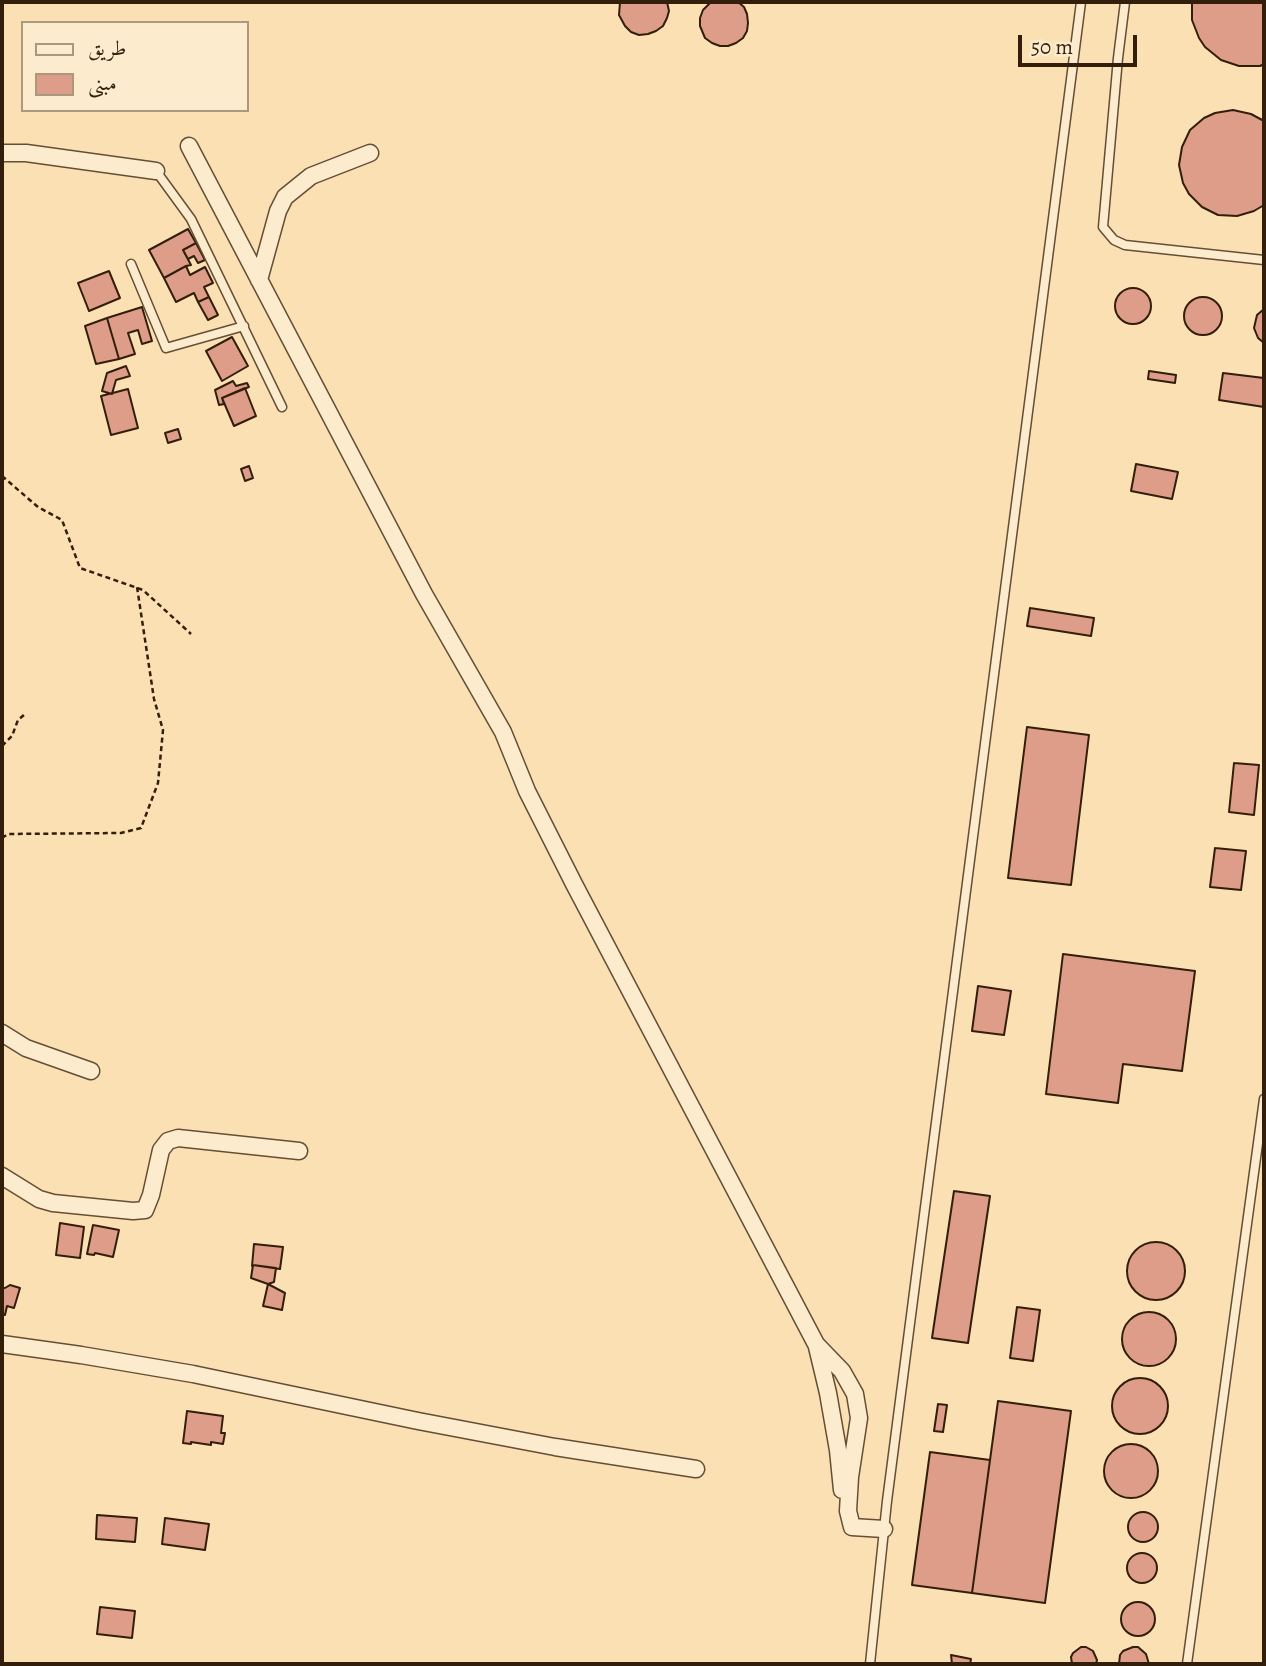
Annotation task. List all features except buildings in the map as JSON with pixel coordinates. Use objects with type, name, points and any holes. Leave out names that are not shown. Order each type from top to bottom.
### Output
[{"type":"street","points":[[189,146],[424,594],[503,732],[527,792],[816,1344],[838,1450],[842,1493],[852,1527],[884,1529]]},
{"type":"street","points":[[2,153],[26,153],[156,171]]},
{"type":"street","points":[[259,280],[278,211],[285,197],[311,176],[370,153]]},
{"type":"street","points":[[2,1033],[26,1048],[90,1072]]},
{"type":"street","points":[[2,1177],[39,1199],[53,1203],[145,1210],[161,1150],[168,1141],[178,1138],[299,1151]]},
{"type":"street","points":[[816,1344],[842,1371],[855,1394],[859,1418],[848,1511]]},
{"type":"street","points":[[2,1345],[181,1371],[418,1421],[555,1447],[695,1469]]},
{"type":"lane","points":[[870,1664],[884,1529],[1082,2]]},
{"type":"lane","points":[[1125,2],[1103,227],[1114,240],[1125,245],[1264,260]]},
{"type":"lane","points":[[156,171],[191,219],[282,407]]},
{"type":"lane","points":[[131,264],[166,348],[244,327]]},
{"type":"lane","points":[[1188,1664],[1264,1099]]},
{"type":"path","points":[[2,476],[38,507],[62,520],[80,568],[143,590],[191,634]]},
{"type":"path","points":[[2,838],[8,834],[121,833],[141,828],[158,783],[163,730],[154,699],[137,587]]},
{"type":"path","points":[[2,746],[12,736],[18,720],[25,715]]}]
